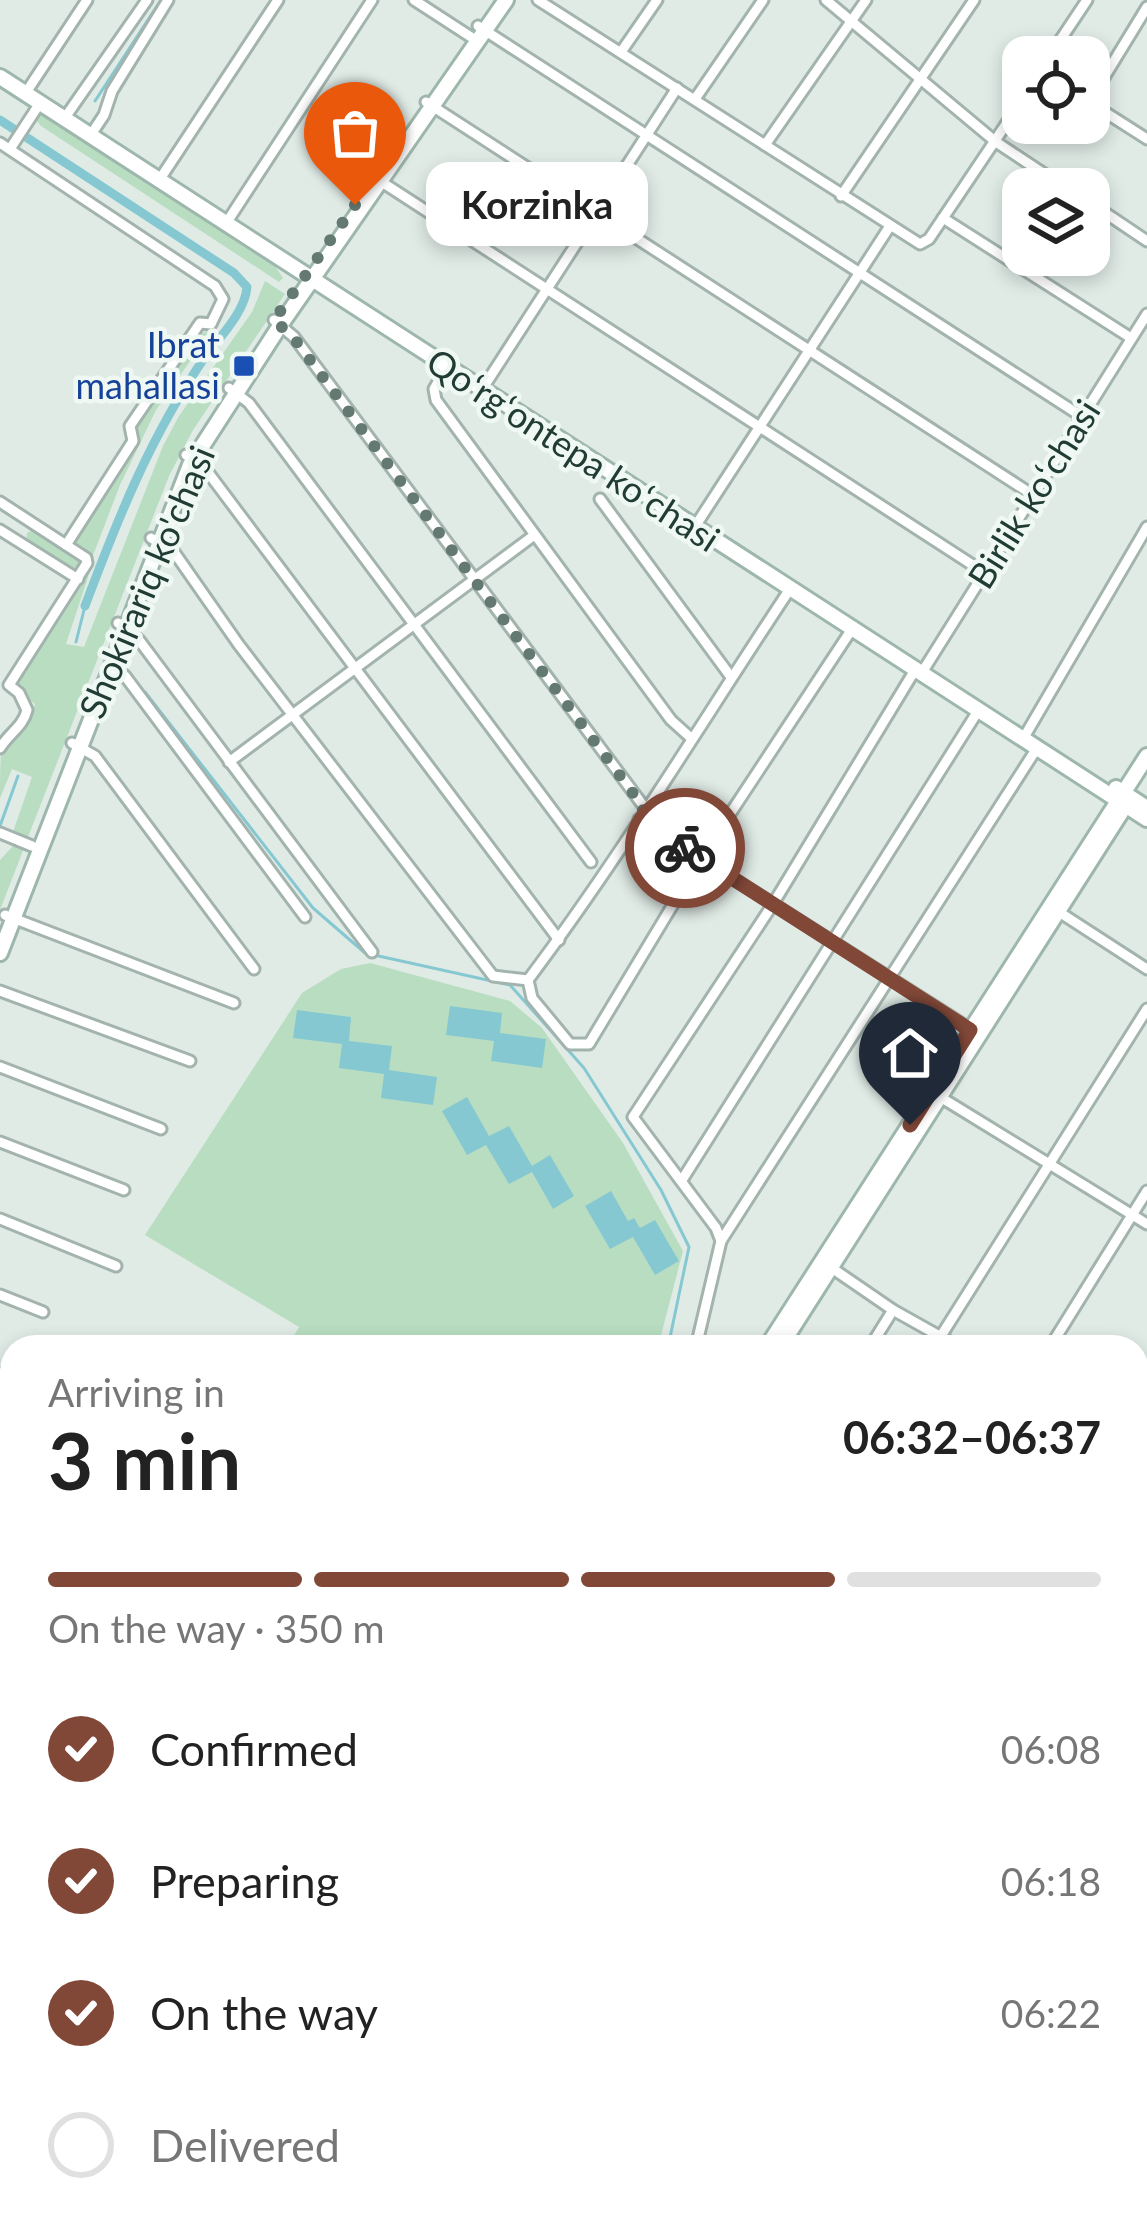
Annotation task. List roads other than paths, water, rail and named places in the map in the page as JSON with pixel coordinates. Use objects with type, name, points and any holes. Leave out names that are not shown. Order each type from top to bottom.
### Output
[{"type":"main road","name":"Shokirariq ko'chasi","points":[[6,921],[190,457],[496,0]]},
{"type":"main road","name":"Shokirariq ko'chasi","points":[[478,32],[506,0]]},
{"type":"main road","name":"Qoʻrgʻontepa koʻchasi","points":[[0,67],[40,104],[66,116]]},
{"type":"main road","name":"Qoʻrgʻontepa koʻchasi","points":[[0,77],[27,90],[978,711],[1147,808]]},
{"type":"main road","name":"Qoʻrgʻontepa koʻchasi","points":[[311,276],[446,368],[483,387]]},
{"type":"main road","name":"Qoʻrgʻontepa koʻchasi","points":[[696,524],[852,629],[1125,799],[1147,819]]},
{"type":"main road","name":"Shokirariq ko'chasi","points":[[0,953],[32,846],[111,665],[122,625]]},
{"type":"main road","points":[[787,1335],[827,1264],[1125,799],[1147,756]]},
{"type":"main road","points":[[1125,799],[1147,772]]},
{"type":"main road","points":[[776,1335],[827,1264]]},
{"type":"street","points":[[27,90],[87,0]]},
{"type":"street","points":[[66,116],[147,0]]},
{"type":"street","points":[[92,133],[123,70],[168,0]]},
{"type":"street","points":[[160,178],[278,0]]},
{"type":"street","points":[[227,221],[372,0]]},
{"type":"street","points":[[414,0],[478,32],[646,136],[1082,416]]},
{"type":"street","points":[[538,0],[920,244],[1002,132]]},
{"type":"street","points":[[621,52],[657,0]]},
{"type":"street","points":[[695,99],[764,0]]},
{"type":"street","points":[[826,0],[996,142],[1035,168]]},
{"type":"street","points":[[765,145],[866,0]]},
{"type":"street","points":[[841,196],[974,0]]},
{"type":"street","points":[[1061,36],[1080,2]]},
{"type":"street","points":[[1110,68],[1147,7]]},
{"type":"street","points":[[483,387],[677,88]]},
{"type":"street","points":[[40,104],[5,146],[215,286],[223,299],[211,324],[200,323],[130,426],[133,441],[66,545]]},
{"type":"street","points":[[429,104],[1033,495]]},
{"type":"street","points":[[1110,115],[1147,139]]},
{"type":"street","points":[[377,180],[985,573]]},
{"type":"street","points":[[1110,216],[1147,241]]},
{"type":"street","points":[[943,218],[1131,338]]},
{"type":"street","points":[[696,524],[890,226]]},
{"type":"street","name":"Birlik koʻchasi","points":[[682,1180],[633,1117],[1147,314]]},
{"type":"street","points":[[278,322],[474,580],[642,814],[701,858],[975,1032]]},
{"type":"street","points":[[446,368],[434,388],[436,400],[670,720],[691,738]]},
{"type":"street","points":[[232,390],[249,403],[591,862]]},
{"type":"street","points":[[190,457],[207,471],[559,940]]},
{"type":"street","points":[[600,500],[731,677]]},
{"type":"street","points":[[0,502],[87,560],[9,686],[19,693],[27,710],[24,722],[0,748]]},
{"type":"street","points":[[1026,735],[1147,527]]},
{"type":"street","points":[[0,530],[78,579]]},
{"type":"street","points":[[229,762],[533,536]]},
{"type":"street","points":[[155,539],[174,552],[292,715],[493,976],[528,980]]},
{"type":"street","points":[[528,980],[790,589]]},
{"type":"street","points":[[122,625],[139,640],[372,952]]},
{"type":"street","points":[[528,980],[532,998],[570,1044],[589,1044],[701,858],[852,629]]},
{"type":"street","points":[[111,665],[125,676],[305,917]]},
{"type":"street","points":[[721,1241],[682,1180],[978,711]]},
{"type":"street","points":[[76,745],[95,755],[254,969]]},
{"type":"street","points":[[699,1335],[721,1241],[1037,748]]},
{"type":"street","points":[[1,834],[32,846]]},
{"type":"street","points":[[1054,909],[1147,969]]},
{"type":"street","points":[[6,921],[234,1003]]},
{"type":"street","points":[[0,991],[190,1061]]},
{"type":"street","points":[[942,1335],[1147,1009]]},
{"type":"street","points":[[0,1067],[160,1129]]},
{"type":"street","points":[[936,1094],[1147,1224]]},
{"type":"street","points":[[0,1142],[124,1190]]},
{"type":"street","points":[[1057,1335],[1147,1191]]},
{"type":"street","points":[[0,1219],[116,1266]]},
{"type":"street","points":[[827,1264],[892,1310],[939,1335]]},
{"type":"street","points":[[0,1295],[43,1312]]},
{"type":"street","points":[[877,1335],[892,1310]]},
{"type":"water","points":[[450,1006],[502,1013],[500,1033],[546,1039],[542,1068],[491,1061],[494,1041],[446,1035]]},
{"type":"water","points":[[297,1010],[351,1017],[349,1041],[392,1046],[389,1070],[437,1077],[433,1105],[381,1098],[384,1074],[339,1068],[342,1044],[293,1038]]},
{"type":"water","points":[[467,1097],[489,1136],[509,1126],[532,1166],[550,1155],[574,1196],[553,1209],[532,1172],[509,1184],[486,1145],[467,1155],[442,1111]]},
{"type":"water","points":[[611,1191],[628,1221],[634,1218],[640,1228],[655,1220],[679,1261],[655,1275],[633,1237],[610,1249],[585,1206]]},
{"type":"waterway","points":[[95,101],[161,0]]},
{"type":"waterway","points":[[0,120],[234,273],[247,287],[237,315],[186,386],[152,447],[85,606]]},
{"type":"waterway","points":[[76,642],[85,606]]},
{"type":"waterway","points":[[145,692],[313,908],[365,953],[510,985],[584,1068],[661,1190],[689,1247],[671,1335]]},
{"type":"waterway","points":[[0,826],[18,776]]},
{"type":"place","name":"Korzinka","points":[[355,205]]},
{"type":"place","name":"Ibrat mahallasi","points":[[244,366]]}]
